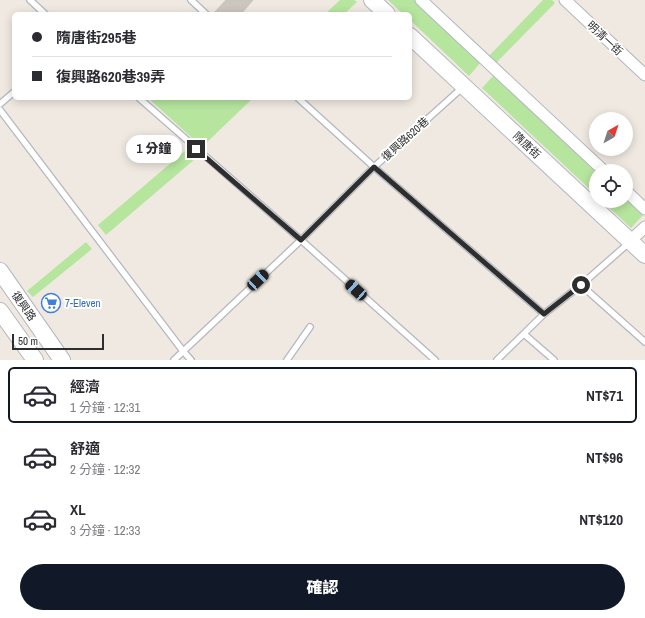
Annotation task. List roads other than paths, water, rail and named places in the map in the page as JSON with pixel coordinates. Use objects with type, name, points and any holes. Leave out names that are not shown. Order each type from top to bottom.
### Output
[{"type":"street","points":[[372,0],[385,12]]},
{"type":"street","points":[[421,0],[597,164]]},
{"type":"street","name":"明清一街","points":[[565,0],[645,76]]},
{"type":"street","name":"隋唐街","points":[[412,38],[645,255]]},
{"type":"street","points":[[633,198],[645,209]]},
{"type":"street","points":[[630,241],[645,227]]},
{"type":"street","name":"復興路","points":[[0,271],[62,360]]},
{"type":"street","name":"復興路","points":[[0,312],[35,360]]},
{"type":"lane","points":[[30,0],[43,12]]},
{"type":"lane","points":[[191,0],[204,12]]},
{"type":"lane","name":"復興路620巷","points":[[174,360],[301,240],[374,167],[464,86]]},
{"type":"lane","points":[[0,104],[12,94]]},
{"type":"lane","points":[[141,100],[435,360]]},
{"type":"lane","points":[[300,100],[374,167],[544,314]]},
{"type":"lane","points":[[0,110],[183,352],[191,360]]},
{"type":"lane","points":[[497,360],[544,314],[581,285],[630,241]]},
{"type":"lane","points":[[581,285],[645,342]]},
{"type":"lane","points":[[287,360],[310,327]]},
{"type":"lane","points":[[524,334],[554,360]]},
{"type":"place","name":"7-Eleven","points":[[51,303]]}]
